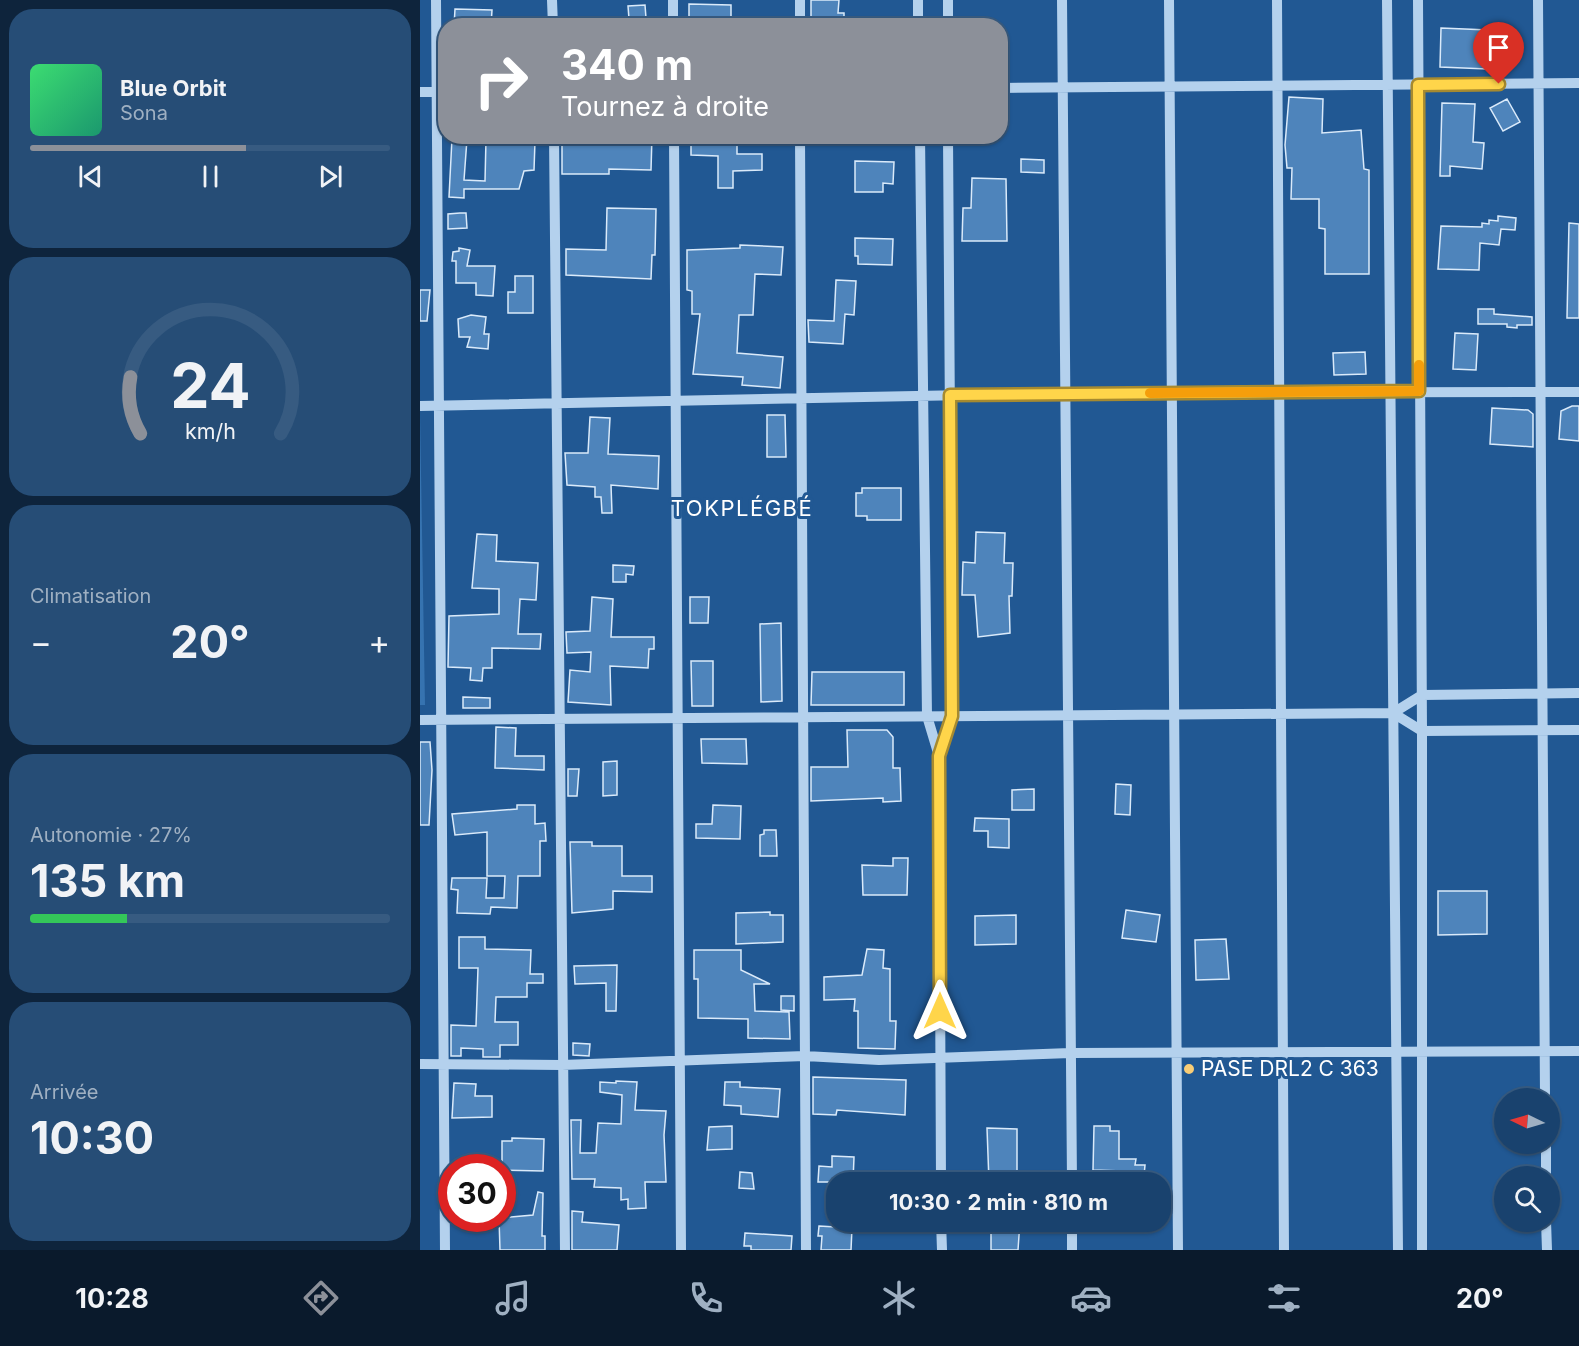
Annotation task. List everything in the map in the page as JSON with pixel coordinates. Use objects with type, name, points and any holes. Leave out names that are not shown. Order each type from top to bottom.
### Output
[{"type":"street","points":[[436,0],[438,37]]},
{"type":"street","points":[[552,0],[553,18]]},
{"type":"street","points":[[673,0],[673,18]]},
{"type":"street","points":[[800,0],[800,18]]},
{"type":"street","points":[[918,0],[918,18]]},
{"type":"street","points":[[948,0],[948,18]]},
{"type":"street","points":[[1062,0],[1072,1172]]},
{"type":"street","points":[[1169,0],[1178,1250]]},
{"type":"street","points":[[1277,0],[1284,1250]]},
{"type":"street","points":[[1387,0],[1398,1250]]},
{"type":"street","points":[[1418,0],[1422,1250]]},
{"type":"street","points":[[1538,0],[1545,1088]]},
{"type":"street","points":[[1008,88],[1579,83]]},
{"type":"street","points":[[420,92],[438,92]]},
{"type":"street","points":[[441,144],[440,405],[445,1250]]},
{"type":"street","points":[[554,144],[565,1250]]},
{"type":"street","points":[[674,144],[681,1250]]},
{"type":"street","points":[[800,144],[806,1250]]},
{"type":"street","points":[[920,144],[927,716],[939,756],[941,1172]]},
{"type":"street","points":[[939,756],[952,716],[948,144]]},
{"type":"street","points":[[420,406],[1066,393],[1579,392]]},
{"type":"street","points":[[420,720],[1393,712],[1422,695],[1579,693]]},
{"type":"street","points":[[1393,712],[1422,731],[1579,730]]},
{"type":"street","points":[[420,1065],[562,1065],[805,1056],[879,1060],[1071,1053],[1283,1054],[1579,1051]]},
{"type":"street","points":[[941,1232],[942,1250]]},
{"type":"street","points":[[1072,1232],[1072,1250]]},
{"type":"street","points":[[1546,1232],[1547,1250]]},
{"type":"shaded area","points":[[420,414],[425,705],[420,705]]},
{"type":"building","points":[[811,0],[839,0],[838,13],[844,13],[844,18],[811,18]]},
{"type":"building","points":[[689,4],[731,5],[731,18],[689,18]]},
{"type":"building","points":[[645,5],[646,18],[629,18],[628,6]]},
{"type":"building","points":[[455,9],[492,10],[492,18],[454,18]]},
{"type":"building","points":[[1441,28],[1488,30],[1487,69],[1440,67]]},
{"type":"building","points":[[1289,97],[1323,99],[1322,133],[1361,130],[1364,169],[1369,170],[1369,274],[1325,274],[1325,229],[1319,228],[1319,199],[1291,199],[1292,168],[1287,168],[1285,145]]},
{"type":"building","points":[[1507,99],[1520,122],[1503,131],[1490,108]]},
{"type":"building","points":[[1442,103],[1475,104],[1473,142],[1484,143],[1482,169],[1450,166],[1450,176],[1440,176]]},
{"type":"building","points":[[452,144],[467,144],[464,180],[485,181],[486,144],[535,144],[534,170],[524,171],[519,189],[464,189],[464,198],[449,197]]},
{"type":"building","points":[[562,144],[652,144],[651,170],[609,169],[609,174],[562,174]]},
{"type":"building","points":[[691,144],[737,144],[737,154],[762,154],[762,170],[733,171],[733,188],[718,188],[718,156],[691,155]]},
{"type":"building","points":[[1021,159],[1044,160],[1044,173],[1021,172]]},
{"type":"building","points":[[855,161],[894,162],[893,184],[883,183],[883,192],[855,192]]},
{"type":"building","points":[[972,178],[1006,179],[1007,241],[962,241],[963,208],[971,208]]},
{"type":"building","points":[[607,208],[656,209],[655,255],[652,255],[651,279],[566,275],[566,249],[606,250]]},
{"type":"building","points":[[466,213],[467,228],[448,229],[448,214]]},
{"type":"building","points":[[1498,216],[1516,218],[1515,230],[1501,229],[1499,245],[1480,243],[1479,270],[1438,269],[1441,226],[1482,227],[1482,223],[1489,224],[1489,220],[1498,221]]},
{"type":"building","points":[[1569,223],[1579,224],[1579,318],[1567,318]]},
{"type":"building","points":[[855,238],[893,239],[892,265],[858,264],[858,256],[855,256]]},
{"type":"building","points":[[740,245],[783,247],[781,275],[755,274],[753,315],[739,315],[737,353],[783,357],[780,388],[742,385],[743,377],[693,374],[700,314],[692,314],[692,291],[687,290],[687,250],[740,248]]},
{"type":"building","points":[[459,248],[470,250],[467,266],[495,266],[493,296],[476,295],[476,283],[456,283],[456,261],[452,261],[453,252],[459,251]]},
{"type":"building","points":[[515,276],[533,276],[533,313],[508,313],[508,292],[515,292]]},
{"type":"building","points":[[836,280],[856,281],[854,315],[845,314],[843,344],[809,342],[808,320],[834,321]]},
{"type":"building","points":[[420,290],[430,290],[427,321],[420,321]]},
{"type":"building","points":[[1478,309],[1494,309],[1494,314],[1532,317],[1532,325],[1517,325],[1517,328],[1507,327],[1507,324],[1478,324]]},
{"type":"building","points":[[471,315],[486,317],[484,334],[489,334],[488,349],[467,347],[470,337],[459,337],[458,319]]},
{"type":"building","points":[[1455,333],[1478,334],[1476,370],[1453,369]]},
{"type":"building","points":[[1365,352],[1366,374],[1334,375],[1333,353]]},
{"type":"building","points":[[1572,406],[1579,406],[1579,441],[1559,439],[1561,411]]},
{"type":"building","points":[[1492,408],[1528,410],[1533,414],[1533,447],[1490,444]]},
{"type":"building","points":[[767,415],[785,415],[786,457],[767,457]]},
{"type":"building","points":[[590,417],[610,418],[608,454],[659,456],[658,489],[611,485],[612,513],[602,513],[601,497],[595,497],[595,487],[567,485],[565,453],[588,453]]},
{"type":"building","points":[[862,488],[901,488],[901,520],[867,520],[867,516],[856,516],[856,493],[862,493]]},
{"type":"building","points":[[976,532],[1005,533],[1004,563],[1013,563],[1012,596],[1009,596],[1010,633],[978,637],[975,595],[962,595],[963,562],[975,563]]},
{"type":"building","points":[[477,534],[497,535],[496,561],[538,563],[536,600],[520,599],[518,634],[541,634],[540,649],[492,648],[492,668],[483,668],[482,681],[470,680],[471,668],[448,667],[449,616],[499,614],[499,589],[472,588]]},
{"type":"building","points":[[613,565],[634,566],[633,575],[626,574],[626,582],[613,582]]},
{"type":"building","points":[[592,597],[613,599],[611,637],[654,637],[654,649],[649,649],[648,668],[610,666],[611,705],[568,702],[570,670],[590,672],[591,652],[567,653],[566,632],[590,631]]},
{"type":"building","points":[[690,597],[709,597],[708,623],[690,623]]},
{"type":"building","points":[[781,623],[782,701],[761,702],[760,624]]},
{"type":"building","points":[[691,661],[713,661],[713,706],[692,706]]},
{"type":"building","points":[[812,672],[904,672],[904,705],[811,705]]},
{"type":"building","points":[[463,697],[490,698],[490,708],[463,708]]},
{"type":"building","points":[[496,727],[516,728],[515,756],[544,756],[544,770],[495,768]]},
{"type":"building","points":[[847,730],[887,730],[893,737],[893,768],[900,768],[901,801],[883,802],[883,798],[811,801],[811,767],[848,767]]},
{"type":"building","points":[[701,739],[746,739],[747,764],[702,763]]},
{"type":"building","points":[[420,742],[430,742],[432,770],[429,825],[420,825]]},
{"type":"building","points":[[617,761],[617,795],[603,796],[603,762]]},
{"type":"building","points":[[568,769],[579,769],[577,796],[568,796]]},
{"type":"building","points":[[1116,784],[1131,785],[1130,815],[1115,814]]},
{"type":"building","points":[[1034,789],[1034,810],[1012,810],[1012,790]]},
{"type":"building","points":[[517,805],[535,805],[535,824],[545,823],[546,841],[540,841],[540,876],[518,876],[517,908],[491,907],[490,914],[457,913],[458,890],[451,889],[452,878],[487,878],[486,898],[504,898],[505,876],[487,876],[487,832],[455,835],[452,814],[517,809]]},
{"type":"building","points":[[713,805],[741,806],[740,839],[696,838],[696,824],[712,824]]},
{"type":"building","points":[[975,818],[1009,819],[1009,848],[988,847],[988,831],[974,831]]},
{"type":"building","points":[[764,830],[776,830],[777,856],[760,856],[760,835],[764,834]]},
{"type":"building","points":[[570,842],[592,842],[592,846],[622,846],[622,876],[652,876],[652,892],[613,891],[613,909],[572,913]]},
{"type":"building","points":[[893,858],[908,858],[907,895],[863,895],[862,865],[893,866]]},
{"type":"building","points":[[1438,891],[1487,891],[1487,934],[1438,935]]},
{"type":"building","points":[[1126,910],[1160,915],[1156,942],[1122,938]]},
{"type":"building","points":[[770,912],[770,915],[783,915],[783,942],[736,944],[736,913]]},
{"type":"building","points":[[1016,915],[1016,944],[975,945],[975,916]]},
{"type":"building","points":[[459,937],[485,937],[485,949],[531,950],[530,974],[543,974],[543,983],[527,983],[527,997],[496,997],[495,1022],[518,1022],[518,1045],[500,1045],[500,1057],[483,1057],[483,1049],[461,1048],[461,1056],[451,1056],[451,1025],[476,1026],[478,968],[459,968]]},
{"type":"building","points":[[1226,939],[1229,979],[1196,980],[1195,940]]},
{"type":"building","points":[[867,949],[884,950],[883,968],[890,969],[890,1021],[896,1021],[895,1049],[858,1048],[858,1011],[854,1011],[855,999],[824,1000],[824,977],[862,975]]},
{"type":"building","points":[[694,950],[741,950],[741,970],[770,984],[754,984],[755,1011],[789,1012],[790,1039],[748,1038],[748,1019],[698,1018],[698,979],[694,979]]},
{"type":"building","points":[[617,965],[616,1011],[606,1011],[606,983],[575,984],[574,966]]},
{"type":"building","points":[[781,996],[794,996],[794,1011],[781,1010]]},
{"type":"building","points":[[573,1043],[590,1044],[589,1056],[573,1055]]},
{"type":"building","points":[[813,1077],[906,1080],[905,1115],[837,1110],[836,1115],[813,1114]]},
{"type":"building","points":[[616,1081],[637,1082],[635,1110],[666,1111],[664,1135],[666,1182],[645,1182],[646,1208],[628,1209],[628,1199],[621,1200],[621,1188],[594,1187],[595,1179],[572,1179],[571,1120],[581,1120],[580,1153],[596,1153],[598,1123],[621,1124],[622,1095],[600,1092],[600,1082],[616,1083]]},
{"type":"building","points":[[725,1082],[740,1082],[740,1087],[780,1089],[778,1117],[741,1114],[741,1106],[724,1105]]},
{"type":"building","points":[[454,1083],[476,1084],[475,1096],[492,1096],[492,1117],[452,1118]]},
{"type":"building","points":[[732,1126],[732,1149],[707,1150],[709,1127]]},
{"type":"building","points":[[1094,1126],[1110,1126],[1110,1131],[1119,1131],[1119,1159],[1136,1159],[1135,1165],[1145,1165],[1144,1172],[1093,1170]]},
{"type":"building","points":[[987,1128],[1017,1129],[1017,1172],[989,1172]]},
{"type":"building","points":[[512,1138],[544,1139],[543,1171],[516,1170],[516,1154],[502,1154],[502,1141],[512,1141]]},
{"type":"building","points":[[832,1156],[854,1157],[853,1172],[826,1172],[826,1182],[818,1182],[819,1166],[832,1167]]},
{"type":"building","points":[[740,1172],[752,1173],[754,1189],[739,1188]]},
{"type":"building","points":[[538,1192],[543,1193],[542,1236],[545,1236],[545,1250],[500,1250],[499,1232],[516,1232],[516,1216],[533,1215]]},
{"type":"building","points":[[572,1211],[583,1212],[582,1222],[619,1225],[617,1250],[572,1250]]},
{"type":"building","points":[[819,1226],[826,1226],[826,1232],[852,1232],[851,1250],[821,1250],[822,1236],[818,1236]]},
{"type":"building","points":[[991,1232],[1019,1232],[1018,1250],[991,1250]]},
{"type":"building","points":[[745,1233],[792,1236],[791,1250],[751,1250],[751,1246],[744,1246]]},
{"type":"slow traffic","points":[[1150,393],[1419,391],[1419,365]]},
{"type":"place","name":"PASE DRL2 C 363","points":[[1189,1069]]},
{"type":"district","name":"TOKPLÉGBÉ","points":[[742,508]]},
{"type":"route","points":[[940,1011],[939,756],[952,716],[950,395],[1419,391],[1418,85],[1499,84]]}]
